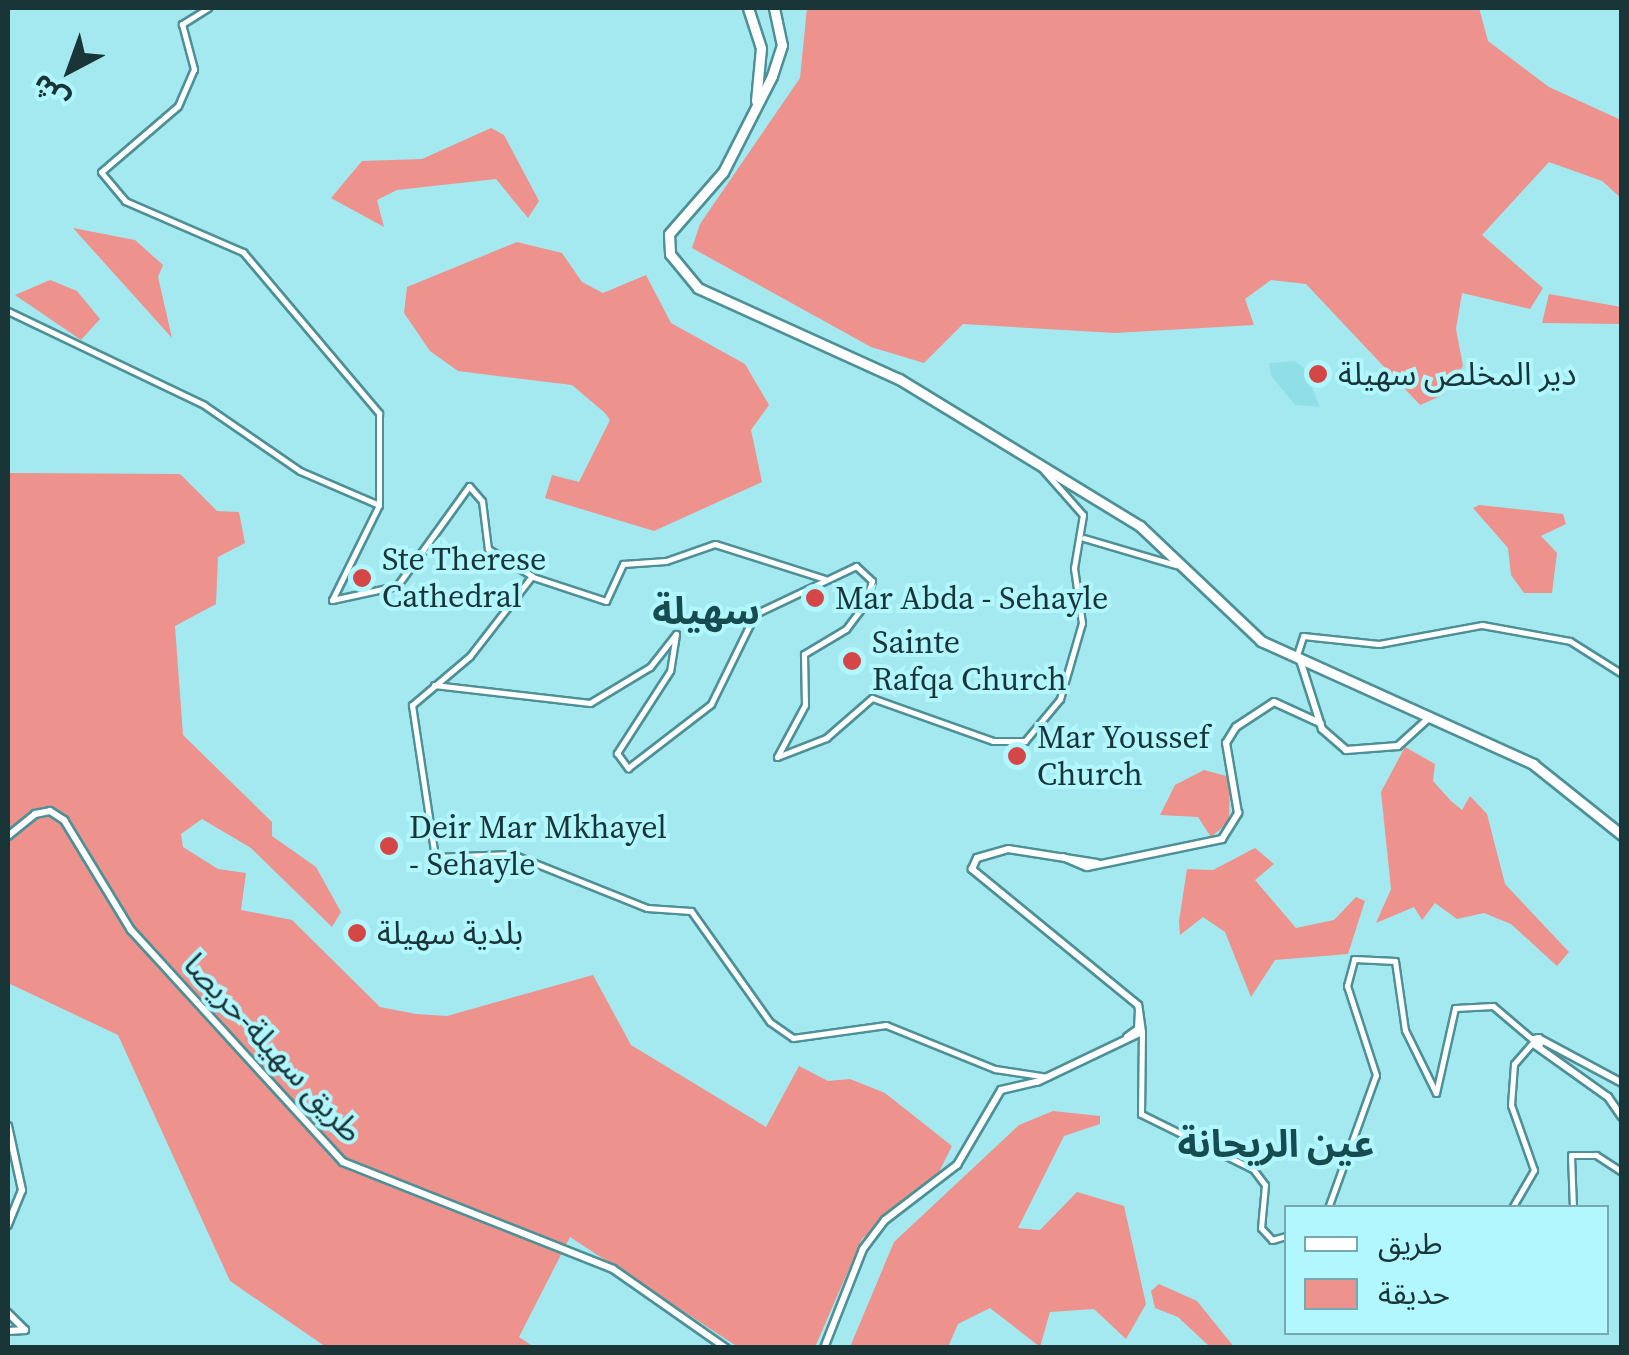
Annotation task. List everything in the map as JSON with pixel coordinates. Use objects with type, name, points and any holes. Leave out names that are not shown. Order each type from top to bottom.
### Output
[{"type":"highway","points":[[748,8],[760,68],[754,108]]},
{"type":"highway","points":[[774,8],[782,45],[772,76],[723,172],[668,234],[670,254],[686,276],[726,306],[876,366],[1140,526],[1252,634],[1298,659],[1546,771],[1622,835]]},
{"type":"highway","points":[[760,68],[772,76]]},
{"type":"main road","points":[[1298,659],[1320,723],[1336,745],[1359,752],[1398,746],[1430,717]]},
{"type":"main road","points":[[824,1348],[854,1267],[885,1220],[957,1165],[1002,1090],[1048,1077],[1138,1033],[1138,1004],[972,869],[977,858],[1008,849],[1062,856],[1077,866],[1222,839],[1238,813],[1231,733],[1274,702],[1320,723]]},
{"type":"main road","name":"طريق سهيلة-حريصا","points":[[8,836],[35,814],[50,811],[64,820],[131,930],[342,1162],[612,1269],[726,1348]]},
{"type":"main road","points":[[1536,1042],[1544,1055],[1595,1086],[1622,1116]]},
{"type":"main road","points":[[1536,1042],[1622,1083]]},
{"type":"main road","points":[[8,1126],[22,1200],[8,1225]]},
{"type":"main road","points":[[8,1312],[25,1330],[8,1331]]},
{"type":"street","points":[[208,8],[182,24],[194,69],[178,106],[140,144],[104,162],[102,177],[125,201],[227,241],[264,273],[379,413],[379,506],[332,588],[335,602],[397,586],[469,486],[482,501],[488,550],[532,576],[606,601],[623,564],[666,561],[715,544],[825,579]]},
{"type":"street","points":[[8,311],[204,405],[300,470],[379,506]]},
{"type":"street","points":[[431,685],[565,706],[590,703],[650,667],[673,633],[673,664],[618,754],[628,768],[711,704],[755,614],[856,566],[872,582],[852,624],[802,658],[805,705],[778,758],[826,738],[872,698],[1017,744],[1043,727],[1066,679],[1082,623],[1074,568],[1084,538],[1081,509],[1038,464]]},
{"type":"street","points":[[1084,538],[1182,566]]},
{"type":"street","points":[[532,576],[470,656],[431,685],[410,718],[435,857],[512,854],[646,908],[691,911],[770,1022],[793,1038],[886,1025],[995,1069],[1048,1077]]},
{"type":"street","points":[[1298,659],[1303,636],[1379,644],[1482,625],[1570,640],[1622,674]]},
{"type":"street","points":[[1329,1205],[1376,1075],[1346,986],[1354,960],[1395,961],[1405,1030],[1436,1093],[1455,1008],[1493,1006],[1536,1042],[1514,1064],[1511,1106],[1534,1162],[1513,1205]]},
{"type":"street","points":[[1138,1033],[1146,1042],[1141,1114],[1253,1169],[1264,1180],[1261,1228],[1272,1240],[1284,1237]]},
{"type":"street","points":[[1573,1205],[1571,1155],[1596,1155],[1622,1172]]},
{"type":"shaded area","points":[[1295,361],[1304,368],[1320,407],[1295,405],[1271,376],[1269,363]]},
{"type":"green space","points":[[807,8],[1479,8],[1488,41],[1549,87],[1621,120],[1621,198],[1602,181],[1549,162],[1482,235],[1543,288],[1530,309],[1462,293],[1456,329],[1463,366],[1443,395],[1420,405],[1306,284],[1271,280],[1245,299],[1254,325],[1115,333],[963,324],[924,363],[871,347],[692,248],[700,224],[800,78]]},
{"type":"green space","points":[[491,128],[504,135],[539,201],[528,218],[496,179],[397,190],[377,200],[384,227],[331,198],[362,161],[422,159]]},
{"type":"green space","points":[[73,228],[135,240],[163,265],[158,277],[172,338]]},
{"type":"green space","points":[[517,242],[562,253],[582,282],[603,293],[646,275],[671,323],[745,364],[769,405],[751,430],[762,482],[654,531],[545,498],[552,475],[579,482],[610,420],[605,413],[572,385],[458,371],[430,351],[404,313],[407,287]]},
{"type":"green space","points":[[50,280],[77,291],[100,319],[81,340],[15,295]]},
{"type":"green space","points":[[1549,294],[1621,307],[1621,324],[1542,323]]},
{"type":"green space","points":[[8,473],[180,474],[217,511],[239,512],[245,543],[218,557],[216,604],[175,626],[183,735],[272,822],[272,836],[316,867],[341,912],[332,927],[251,848],[202,819],[181,834],[183,847],[218,869],[246,873],[241,910],[292,920],[380,1007],[416,1014],[447,1016],[593,975],[631,1045],[766,1127],[799,1066],[828,1081],[850,1079],[885,1093],[952,1146],[937,1176],[862,1239],[815,1347],[738,1347],[570,1237],[519,1337],[534,1347],[326,1347],[230,1281],[118,1035],[8,983]]},
{"type":"green space","points":[[1479,505],[1563,514],[1566,524],[1541,536],[1557,553],[1552,593],[1524,593],[1511,575],[1508,548],[1473,508]]},
{"type":"green space","points":[[1405,747],[1435,764],[1433,781],[1462,810],[1470,796],[1487,814],[1505,884],[1569,952],[1557,966],[1511,924],[1484,913],[1457,919],[1435,903],[1422,920],[1414,907],[1376,923],[1391,889],[1381,792]]},
{"type":"green space","points":[[1204,770],[1230,777],[1229,822],[1211,837],[1198,817],[1160,815],[1175,785]]},
{"type":"green space","points":[[1255,848],[1274,864],[1255,880],[1296,928],[1334,920],[1356,897],[1365,901],[1348,954],[1275,960],[1251,997],[1225,932],[1203,917],[1180,935],[1179,921],[1187,869],[1213,870]]},
{"type":"green space","points":[[1053,1111],[1100,1116],[1100,1124],[1064,1136],[1018,1228],[1040,1230],[1077,1192],[1124,1206],[1146,1304],[1126,1339],[1094,1309],[1050,1312],[1040,1347],[990,1308],[958,1324],[948,1347],[850,1347],[894,1242],[1019,1125]]},
{"type":"green space","points":[[1159,1284],[1197,1301],[1234,1347],[1210,1347],[1178,1317],[1155,1308],[1151,1291]]},
{"type":"place","name":"دير المخلص سهيلة","points":[[1318,374]]},
{"type":"place","name":"Ste Therese Cathedral","points":[[362,578]]},
{"type":"place","name":"Mar Abda - Sehayle","points":[[815,598]]},
{"type":"place","name":"Sainte Rafqa Church","points":[[852,661]]},
{"type":"place","name":"Mar Youssef Church","points":[[1017,756]]},
{"type":"place","name":"Deir Mar Mkhayel - Sehayle","points":[[389,846]]},
{"type":"place","name":"بلدية سهيلة","points":[[357,933]]},
{"type":"district","name":"سهيلة","points":[[706,612]]},
{"type":"district","name":"عين الريحانة","points":[[1276,1145]]}]
